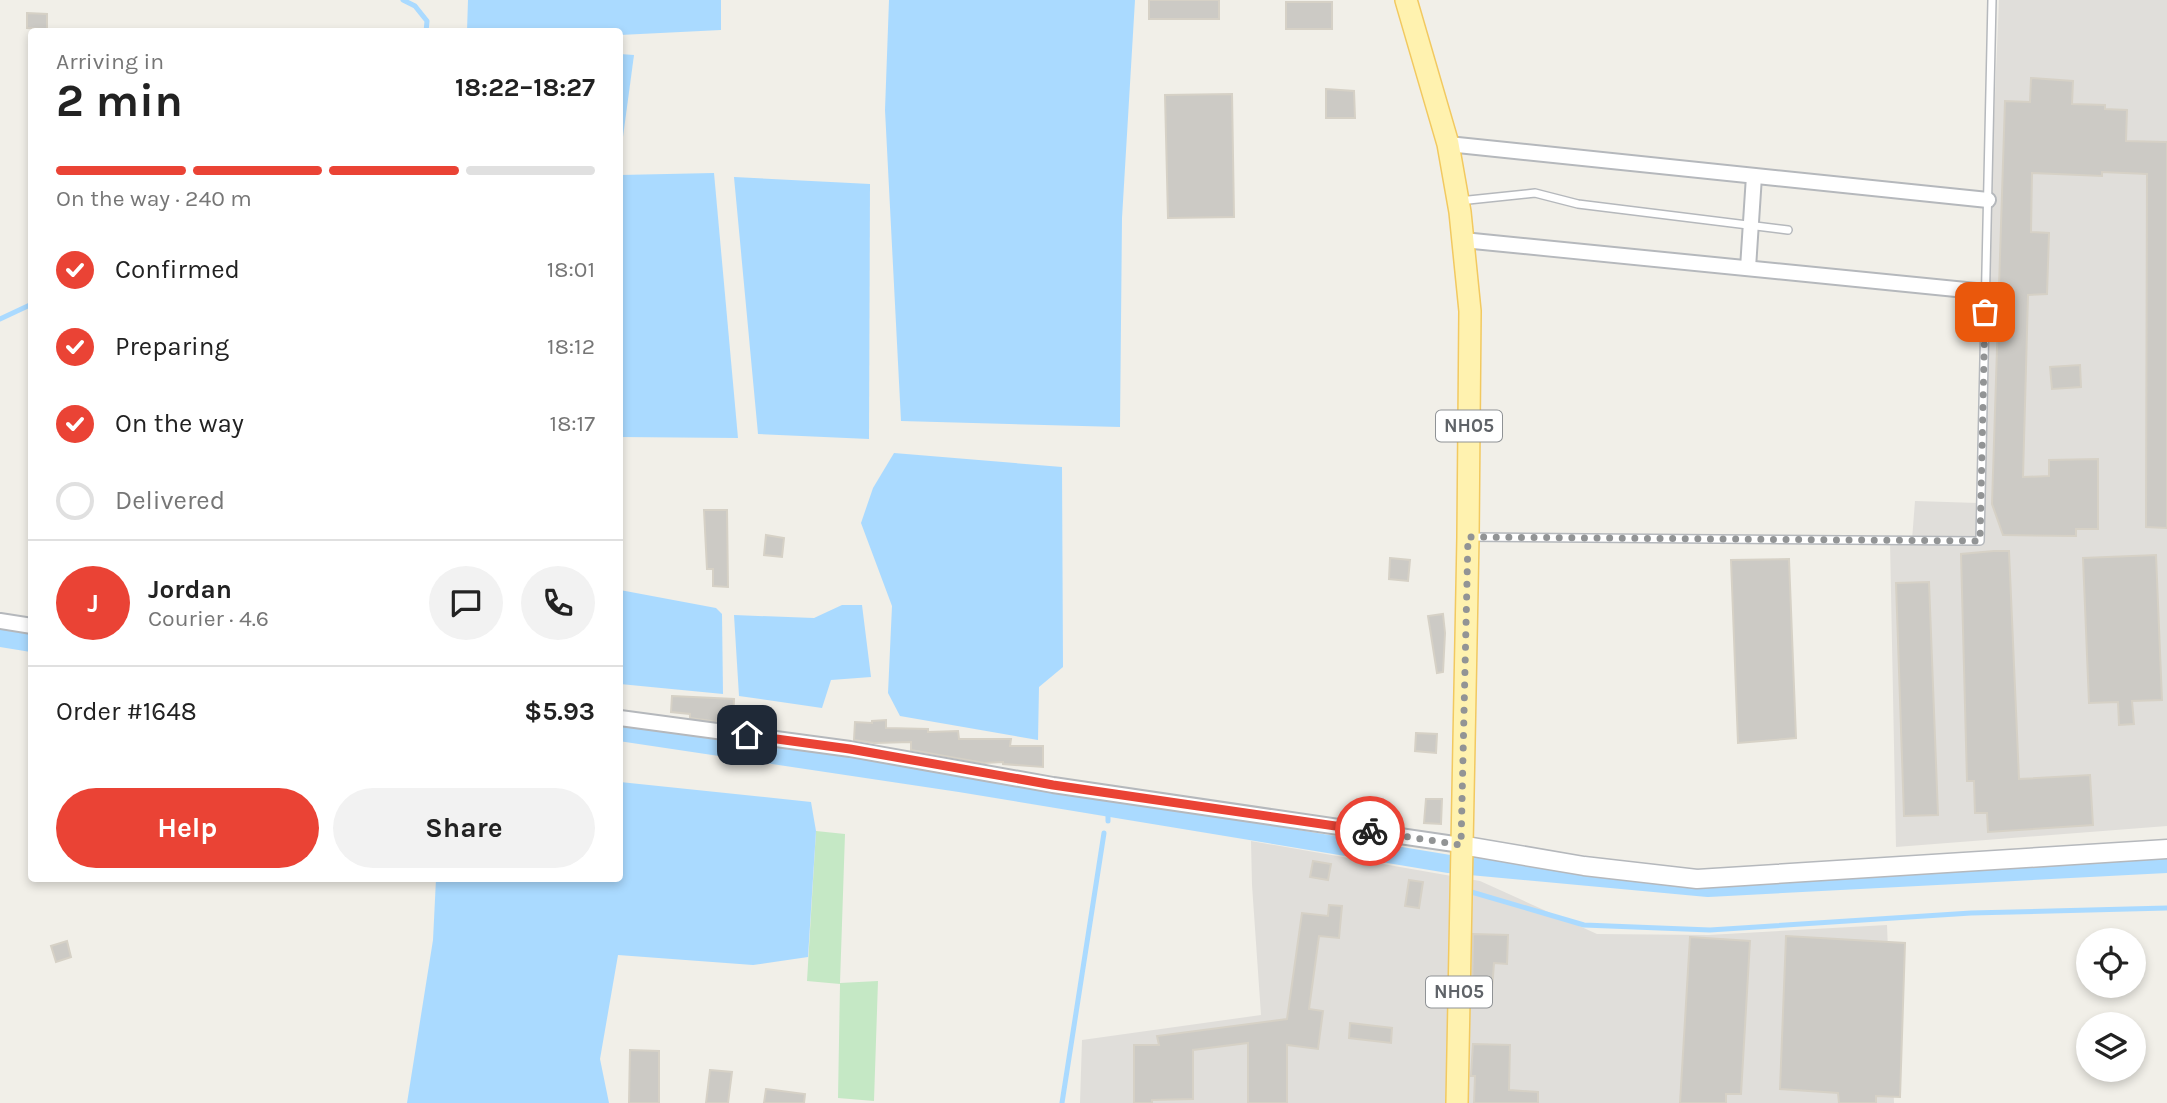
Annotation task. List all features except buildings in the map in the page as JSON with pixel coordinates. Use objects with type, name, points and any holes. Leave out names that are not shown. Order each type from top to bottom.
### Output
[{"type":"main road","name":"NH05","points":[[1406,0],[1448,144],[1458,201],[1470,311],[1457,1103]]},
{"type":"street","points":[[1448,144],[1988,200]]},
{"type":"street","points":[[1748,268],[1754,176]]},
{"type":"street","points":[[1463,240],[1986,292]]},
{"type":"street","points":[[0,621],[28,625]]},
{"type":"street","points":[[623,718],[850,749],[1460,862],[1584,866],[1697,878],[2167,849]]},
{"type":"lane","points":[[1468,537],[1980,541],[1993,0]]},
{"type":"lane","points":[[1458,201],[1535,193],[1578,204],[1788,230]]},
{"type":"shaded area","points":[[1999,0],[2167,0],[2167,826],[1896,847],[1890,541],[1912,540],[1915,501],[1978,503]]},
{"type":"shaded area","points":[[1251,841],[1480,881],[1597,934],[1708,935],[1887,925],[1894,1103],[1080,1103],[1082,1040],[1261,1015]]},
{"type":"green space","points":[[816,831],[845,834],[840,983],[878,981],[874,1101],[838,1098],[840,984],[807,981]]},
{"type":"water","points":[[468,0],[721,0],[721,30],[623,35],[623,28],[467,28]]},
{"type":"water","points":[[889,0],[1135,0],[1122,218],[1120,427],[901,421],[885,110]]},
{"type":"water","points":[[623,54],[634,55],[623,137]]},
{"type":"water","points":[[714,173],[738,438],[623,437],[623,175]]},
{"type":"water","points":[[734,177],[870,184],[869,439],[758,434]]},
{"type":"water","points":[[894,453],[1062,467],[1063,667],[1039,687],[1038,740],[900,716],[888,693],[892,606],[861,523],[873,488]]},
{"type":"water","points":[[623,591],[716,608],[722,614],[723,694],[623,684]]},
{"type":"water","points":[[842,605],[862,605],[871,677],[831,680],[822,708],[739,696],[734,615],[814,618]]},
{"type":"water","points":[[623,782],[811,802],[816,831],[808,957],[753,965],[618,955],[600,1059],[609,1103],[407,1103],[433,940],[436,882],[623,882]]},
{"type":"waterway","points":[[403,0],[415,6],[427,21],[426,28]]},
{"type":"waterway","points":[[0,319],[28,306]]},
{"type":"waterway","points":[[0,638],[28,642]]},
{"type":"waterway","points":[[623,732],[960,783],[1449,864],[1708,888],[2167,864]]},
{"type":"waterway","points":[[1108,808],[1108,821]]},
{"type":"waterway","points":[[1062,1103],[1104,833]]},
{"type":"waterway","points":[[1468,891],[1584,925],[1710,930],[1971,913],[2167,908]]},
{"type":"way so far","points":[[1370,831],[1461,845],[1468,537],[1980,541],[1985,312]]},
{"type":"route","points":[[747,735],[850,749],[1053,785],[1370,831]]}]
